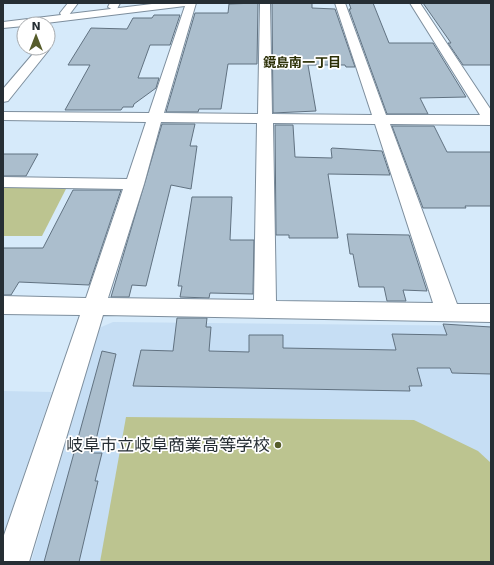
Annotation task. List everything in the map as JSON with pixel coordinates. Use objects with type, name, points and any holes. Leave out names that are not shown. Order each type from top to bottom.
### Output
[{"type":"street","points":[[61,27],[73,3]]},
{"type":"street","points":[[56,19],[114,5],[148,3]]},
{"type":"street","points":[[3,20],[184,3]]},
{"type":"street","points":[[12,562],[93,306],[135,184],[191,3]]},
{"type":"street","points":[[265,3],[265,309]]},
{"type":"street","points":[[340,3],[448,312]]},
{"type":"street","points":[[415,3],[491,121]]},
{"type":"street","points":[[3,25],[16,24]]},
{"type":"street","points":[[3,98],[37,56]]},
{"type":"street","points":[[3,116],[491,121]]},
{"type":"street","points":[[3,182],[135,184]]},
{"type":"street","points":[[3,305],[491,312]]},
{"type":"shaded area","name":"岐阜市立岐阜商業高等学校","points":[[113,322],[491,326],[491,562],[31,562],[99,328]]},
{"type":"shaded area","name":"岐阜市立岐阜商業高等学校","points":[[3,391],[52,392],[3,536]]},
{"type":"green space","points":[[3,184],[68,185],[42,236],[3,236]]},
{"type":"green space","points":[[126,417],[414,420],[478,451],[491,463],[491,562],[100,562]]},
{"type":"building","points":[[258,3],[257,64],[228,64],[221,109],[199,109],[198,112],[166,112],[195,13],[228,13],[229,4]]},
{"type":"building","points":[[272,3],[312,3],[312,8],[335,9],[355,67],[346,67],[345,65],[308,65],[316,111],[273,113]]},
{"type":"building","points":[[349,3],[373,3],[389,43],[433,43],[466,97],[420,98],[428,114],[387,114],[349,9],[351,9]]},
{"type":"building","points":[[423,3],[491,3],[491,65],[463,65],[448,43],[451,43]]},
{"type":"building","points":[[154,15],[180,15],[170,45],[150,45],[138,78],[159,78],[156,88],[134,104],[133,107],[123,107],[121,110],[65,110],[90,65],[68,65],[91,28],[127,29],[133,18],[152,18]]},
{"type":"building","points":[[162,124],[195,124],[190,146],[197,146],[191,189],[171,185],[146,286],[132,285],[129,297],[111,297]]},
{"type":"building","points":[[275,125],[293,125],[295,157],[332,158],[332,148],[382,151],[390,175],[328,174],[338,238],[289,238],[289,235],[276,235]]},
{"type":"building","points":[[392,126],[434,126],[447,152],[491,152],[491,206],[465,206],[466,208],[423,208]]},
{"type":"building","points":[[3,154],[38,154],[26,176],[3,176]]},
{"type":"building","points":[[73,190],[121,190],[89,285],[19,282],[11,295],[3,295],[3,248],[43,248]]},
{"type":"building","points":[[192,197],[232,197],[230,240],[254,240],[253,294],[210,293],[209,298],[180,297],[182,286],[178,286]]},
{"type":"building","points":[[347,234],[409,235],[427,291],[403,290],[406,301],[387,301],[384,287],[359,287],[353,254],[350,254]]},
{"type":"building","points":[[177,318],[207,318],[206,327],[211,327],[209,351],[249,352],[249,335],[283,335],[283,348],[396,350],[392,334],[447,335],[443,324],[491,327],[491,374],[452,373],[450,368],[417,368],[422,386],[409,386],[410,391],[133,386],[141,350],[173,351]]},
{"type":"building","points":[[102,351],[116,354],[93,453],[102,453],[95,481],[98,481],[79,562],[44,562]]},
{"type":"place","name":"岐阜市立岐阜商業高等学校","points":[[278,445]]},
{"type":"district","name":"鏡島南一丁目","points":[[302,62]]}]
